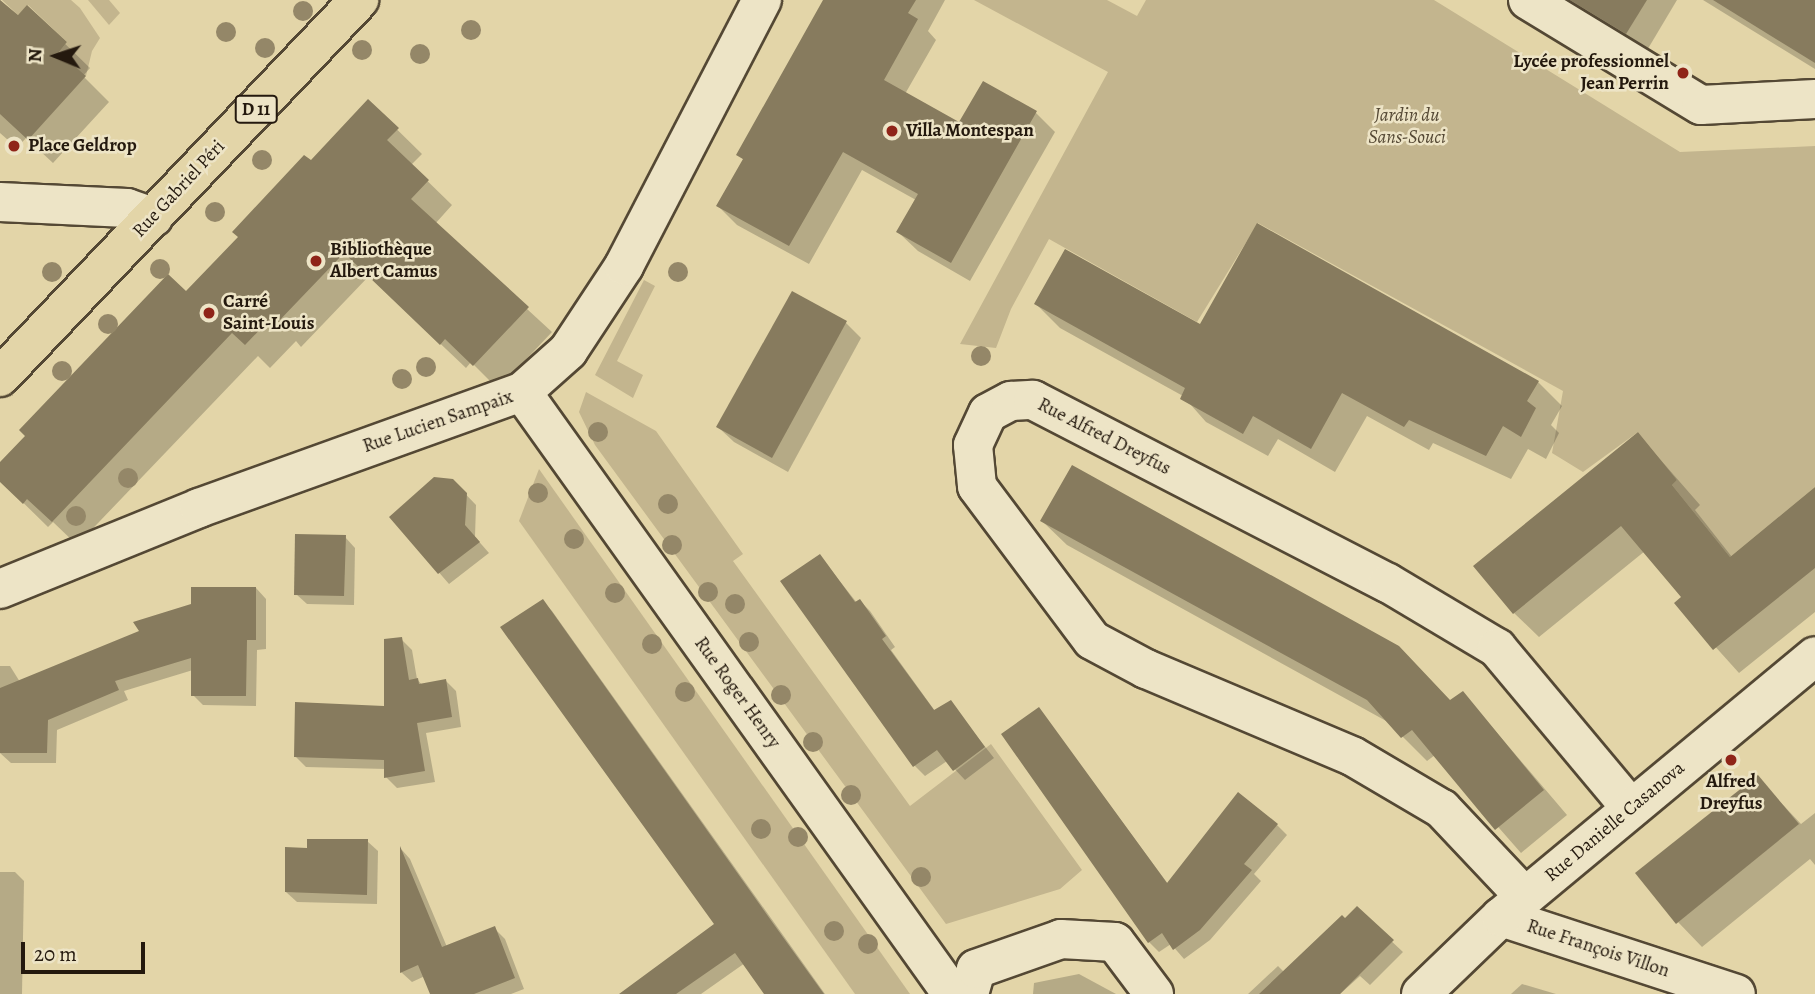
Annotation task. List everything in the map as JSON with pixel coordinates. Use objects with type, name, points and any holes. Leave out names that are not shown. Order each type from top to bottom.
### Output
[{"type":"main road","name":"Rue Gabriel Péri","points":[[0,377],[359,0]]},
{"type":"street","name":"Rue Lucien Sampaix","points":[[0,589],[200,508],[522,392],[568,351],[624,266],[762,0]]},
{"type":"street","points":[[1528,0],[1701,106],[1815,99]]},
{"type":"street","points":[[0,202],[127,208],[153,217]]},
{"type":"street","name":"Rue Roger Henry","points":[[522,392],[952,994]]},
{"type":"street","name":"Rue Alfred Dreyfus","points":[[1513,907],[1443,809],[1352,756],[1146,668],[1092,640],[978,486],[973,445],[988,413],[1011,401],[1033,400],[1388,583],[1497,648],[1632,808]]},
{"type":"street","name":"Rue Danielle Casanova","points":[[1421,994],[1513,907],[1814,658]]},
{"type":"street","name":"Rue François Villon","points":[[1513,907],[1736,994]]},
{"type":"street","points":[[969,994],[976,969],[1061,939],[1115,942],[1154,994]]},
{"type":"green space","points":[[2,0],[71,0],[80,8],[100,38],[92,51],[86,76],[59,52],[67,42],[28,5],[18,15]]},
{"type":"green space","points":[[88,0],[109,0],[120,13],[109,25]]},
{"type":"green space","name":"Jardin du Sans-Souci","points":[[974,0],[1107,0],[1137,16],[1146,0],[1434,0],[1680,152],[1815,146],[1815,487],[1730,557],[1672,485],[1677,480],[1638,432],[1583,472],[1552,453],[1563,391],[1258,223],[1197,322],[1049,239],[1011,309],[996,348],[960,344],[1108,72]]},
{"type":"green space","points":[[644,280],[655,286],[617,361],[643,375],[633,398],[595,375]]},
{"type":"green space","points":[[586,392],[656,431],[743,554],[733,561],[910,806],[991,744],[1082,870],[1060,889],[946,924],[595,445],[579,412]]},
{"type":"green space","points":[[539,469],[910,994],[855,994],[519,521]]},
{"type":"building","points":[[0,0],[18,15],[27,5],[67,42],[59,52],[86,76],[28,140],[0,114]]},
{"type":"building","name":"Villa Montespan","points":[[823,0],[916,0],[908,13],[918,19],[884,80],[959,122],[983,81],[1037,111],[951,263],[896,232],[918,194],[843,152],[789,246],[716,206],[743,159],[736,155]]},
{"type":"building","points":[[1570,0],[1647,0],[1626,34]]},
{"type":"building","points":[[1713,0],[1815,0],[1815,63]]},
{"type":"building","name":"Carré Saint-Louis","points":[[368,99],[399,128],[387,140],[429,180],[411,199],[529,307],[473,366],[445,339],[440,345],[344,253],[276,324],[271,318],[245,345],[232,333],[52,522],[27,499],[23,504],[0,482],[0,462],[25,436],[19,430],[168,274],[186,291],[238,237],[232,232],[304,155],[311,160]]},
{"type":"building","points":[[1257,223],[1539,381],[1527,401],[1536,408],[1521,437],[1503,426],[1486,456],[1409,420],[1404,427],[1342,393],[1311,449],[1253,416],[1243,434],[1180,399],[1185,388],[1034,304],[1065,249],[1200,324]]},
{"type":"building","points":[[792,291],[847,321],[772,458],[716,427]]},
{"type":"building","points":[[1638,432],[1677,480],[1672,485],[1730,557],[1815,487],[1815,568],[1713,650],[1674,603],[1681,597],[1621,526],[1513,614],[1473,566]]},
{"type":"building","points":[[1072,465],[1399,646],[1450,700],[1463,691],[1544,790],[1495,830],[1412,730],[1401,738],[1367,700],[1040,521]]},
{"type":"building","points":[[434,477],[453,479],[467,493],[465,525],[480,542],[438,574],[389,517]]},
{"type":"building","points":[[295,534],[346,535],[344,596],[294,595]]},
{"type":"building","points":[[820,554],[855,602],[860,599],[886,636],[882,639],[934,710],[951,700],[985,747],[953,771],[937,750],[913,767],[780,581]]},
{"type":"building","points":[[191,587],[256,587],[256,640],[247,640],[246,696],[191,696],[191,658],[115,681],[119,690],[48,720],[47,753],[0,753],[0,688],[139,631],[133,622],[191,604]]},
{"type":"building","points":[[543,599],[824,994],[764,994],[735,953],[676,994],[619,994],[714,924],[500,627]]},
{"type":"building","points":[[402,637],[409,680],[418,678],[419,684],[446,679],[452,717],[417,723],[425,771],[384,778],[384,760],[294,757],[295,702],[384,706],[384,639]]},
{"type":"building","points":[[1039,707],[1167,883],[1238,792],[1278,824],[1244,864],[1252,870],[1200,930],[1173,950],[1162,933],[1148,943],[1001,734]]},
{"type":"building","points":[[1758,775],[1799,824],[1676,924],[1635,873]]},
{"type":"building","points":[[307,839],[368,839],[367,895],[285,892],[285,847],[307,848]]},
{"type":"building","points":[[400,846],[442,947],[495,926],[515,978],[474,994],[430,994],[418,965],[400,973]]},
{"type":"building","points":[[1357,906],[1394,940],[1340,994],[1259,994],[1342,915],[1345,918]]},
{"type":"place","name":"Lycée professionnel Jean Perrin","points":[[1683,73]]},
{"type":"place","name":"Villa Montespan","points":[[892,131]]},
{"type":"place","name":"Place Geldrop","points":[[14,146]]},
{"type":"place","name":"Bibliothèque Albert Camus","points":[[316,261]]},
{"type":"place","name":"Carré Saint-Louis","points":[[209,313]]},
{"type":"place","name":"Alfred Dreyfus","points":[[1731,760]]}]
